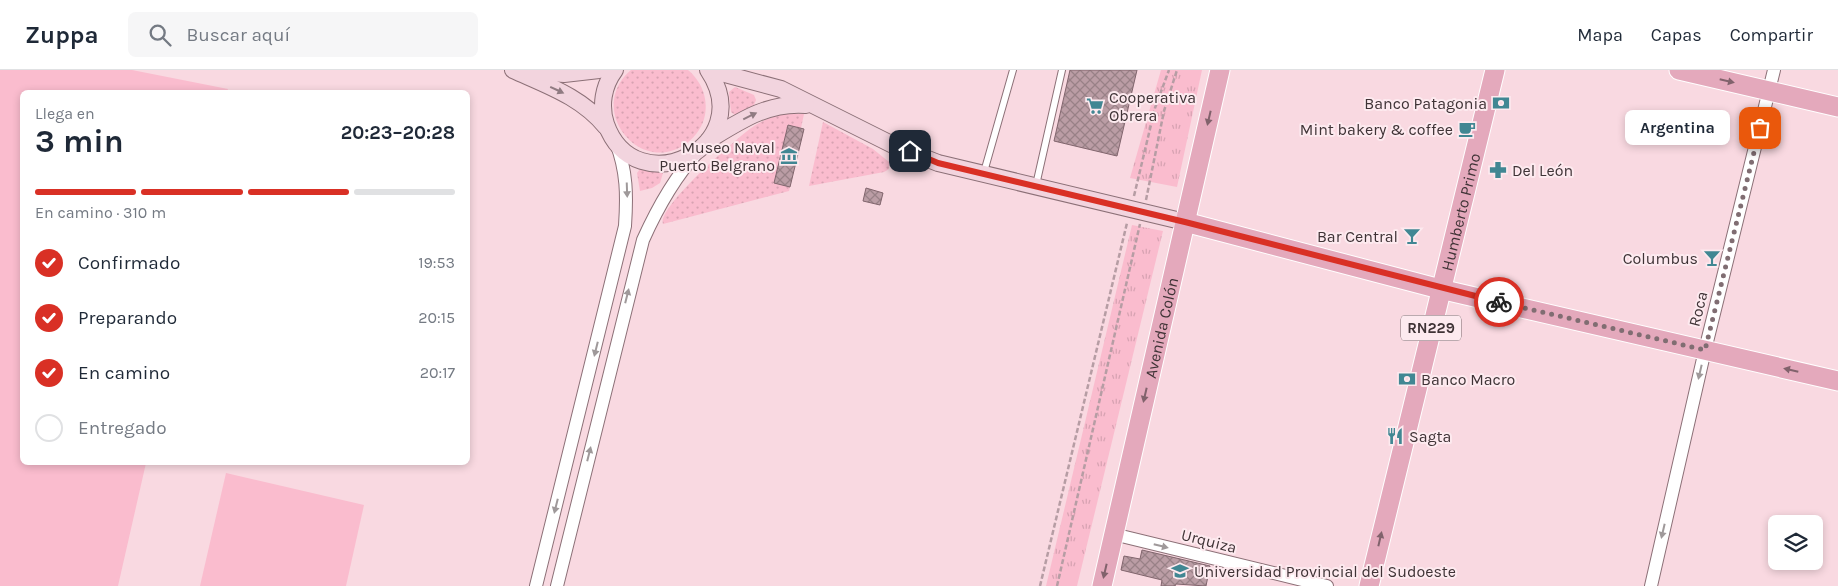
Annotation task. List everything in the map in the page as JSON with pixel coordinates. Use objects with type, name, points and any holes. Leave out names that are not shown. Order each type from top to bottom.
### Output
[{"type":"main road","name":"Avenida Colón","points":[[1102,586],[1220,70]]},
{"type":"main road","name":"Humberto Primo","points":[[1369,586],[1495,70]]},
{"type":"main road","points":[[1679,70],[1838,107]]},
{"type":"main road","points":[[1185,222],[1440,289],[1838,381]]},
{"type":"street","points":[[513,70],[565,93],[579,102],[597,116],[612,136],[633,157],[647,162],[662,164],[684,160],[743,120],[773,106],[784,104],[816,105]]},
{"type":"street","points":[[518,70],[564,74],[599,70]]},
{"type":"street","points":[[536,586],[625,226],[626,171],[612,136],[603,102],[607,83],[615,70]]},
{"type":"street","points":[[709,70],[781,89],[896,146],[929,160],[1185,222]]},
{"type":"street","points":[[557,586],[643,240],[666,195],[683,168],[705,144],[717,124],[720,105],[717,86],[709,70]]},
{"type":"street","name":"Roca","points":[[1651,586],[1705,350],[1774,70]]},
{"type":"street","name":"Urquiza","points":[[1114,534],[1327,586]]},
{"type":"lane","points":[[984,174],[1013,70]]},
{"type":"lane","points":[[1036,187],[1062,70]]},
{"type":"path","points":[[1057,586],[1137,210],[1155,108],[1169,70]]},
{"type":"path","points":[[1040,586],[1137,210],[1177,70]]},
{"type":"green space","points":[[0,70],[132,70],[228,89],[20,90],[20,465],[146,465],[118,586],[0,586]]},
{"type":"green space","points":[[631,70],[688,70],[697,79],[704,96],[705,115],[699,130],[687,143],[669,152],[652,152],[636,146],[624,134],[616,119],[614,103],[618,86]]},
{"type":"green space","points":[[1161,70],[1202,70],[1177,187],[1130,178]]},
{"type":"green space","points":[[735,87],[754,95],[756,100],[754,105],[735,115],[731,112],[729,92]]},
{"type":"green space","points":[[787,113],[804,114],[801,128],[788,125],[774,183],[790,187],[789,191],[663,224],[665,215],[672,203],[717,157],[754,126],[762,121]]},
{"type":"green space","points":[[823,122],[873,149],[889,162],[889,169],[884,172],[809,186]]},
{"type":"green space","points":[[640,169],[663,173],[660,183],[652,188],[640,191],[637,173]]},
{"type":"green space","points":[[1132,225],[1163,231],[1077,586],[1046,586]]},
{"type":"green space","points":[[226,473],[364,505],[346,586],[200,586]]},
{"type":"building","name":"Cooperativa Obrera","points":[[1070,70],[1137,70],[1117,156],[1054,141]]},
{"type":"building","name":"Museo Naval Puerto Belgrano","points":[[788,125],[804,129],[790,187],[774,183]]},
{"type":"building","points":[[866,188],[883,193],[880,205],[863,201]]},
{"type":"building","points":[[1142,550],[1210,566],[1206,586],[1176,584],[1175,586],[1161,586],[1162,580],[1121,570],[1124,556],[1140,559]]},
{"type":"way so far","points":[[1499,302],[1705,350],[1760,128]]},
{"type":"place","name":"Banco Patagonia","points":[[1501,103]]},
{"type":"place","name":"Cooperativa Obrera","points":[[1095,106]]},
{"type":"place","name":"Argentina","points":[[1760,128]]},
{"type":"place","name":"Mint bakery & coffee","points":[[1467,129]]},
{"type":"place","name":"Museo Naval Puerto Belgrano","points":[[789,156]]},
{"type":"place","name":"Del León","points":[[1498,170]]},
{"type":"place","name":"Bar Central","points":[[1412,236]]},
{"type":"place","name":"Columbus","points":[[1712,258]]},
{"type":"place","name":"Banco Macro","points":[[1407,379]]},
{"type":"place","name":"Sagta","points":[[1395,436]]},
{"type":"place","name":"Universidad Provincial del Sudoeste","points":[[1180,571]]},
{"type":"route","points":[[910,151],[938,163],[1185,222],[1440,289],[1499,302]]}]
